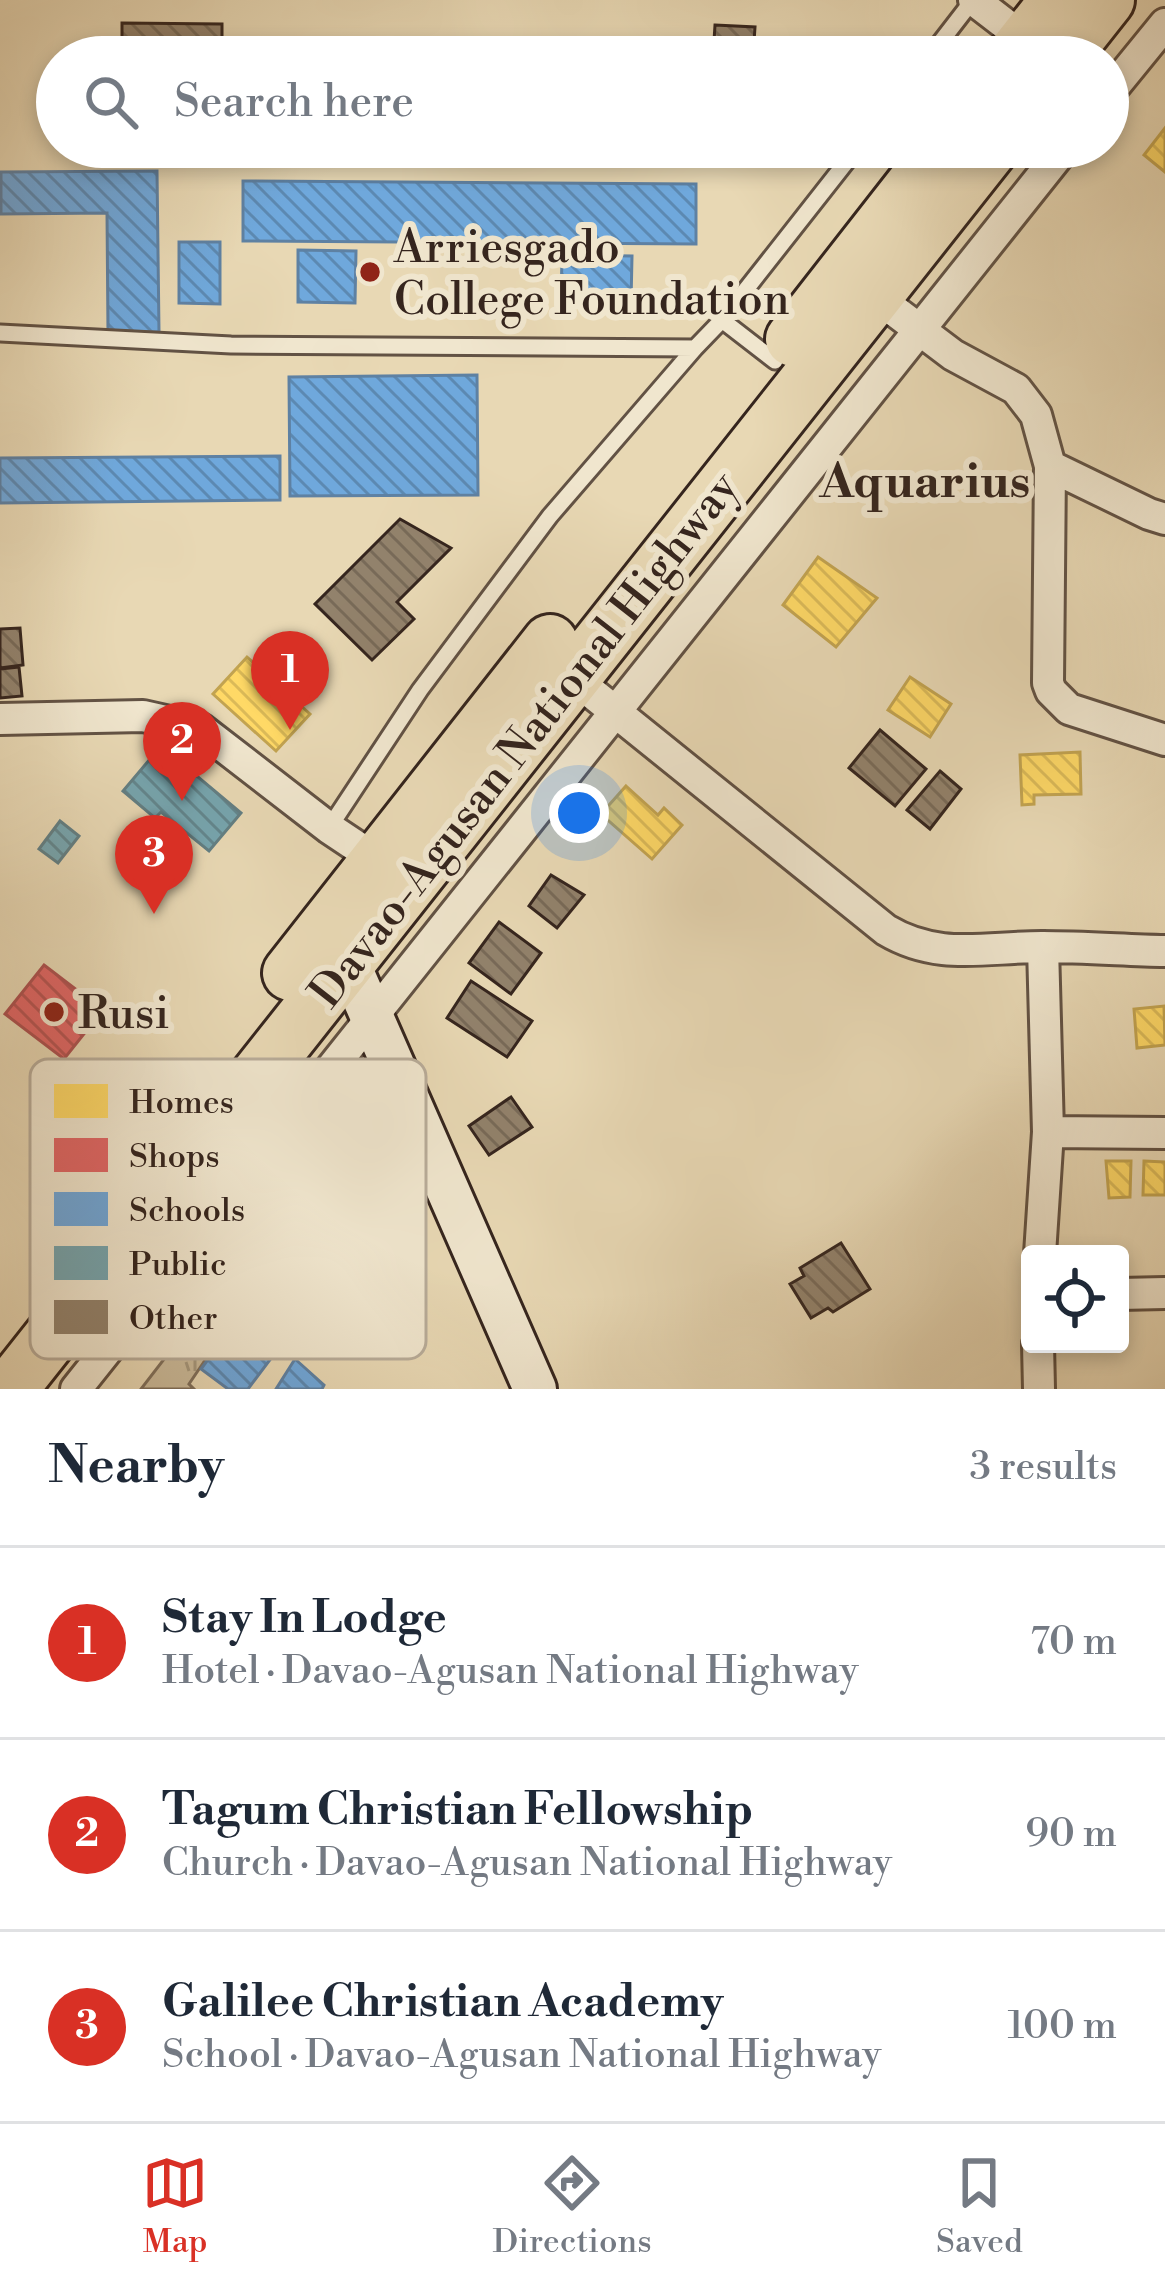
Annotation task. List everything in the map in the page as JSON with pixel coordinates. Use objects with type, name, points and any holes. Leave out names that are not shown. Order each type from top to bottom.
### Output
[{"type":"highway","points":[[1045,36],[1107,0]]},
{"type":"highway","name":"Davao-Agusan National Highway","points":[[252,1059],[332,949],[377,860],[927,168]]},
{"type":"highway","name":"Davao-Agusan National Highway","points":[[232,1059],[572,676],[976,168]]},
{"type":"highway","name":"Davao-Agusan National Highway","points":[[0,1344],[30,1306]]},
{"type":"highway","name":"Davao-Agusan National Highway","points":[[10,1389],[32,1359]]},
{"type":"street","points":[[974,0],[1035,36]]},
{"type":"street","points":[[1129,68],[1165,24]]},
{"type":"street","points":[[338,1059],[1048,168]]},
{"type":"street","points":[[875,296],[953,355],[1016,389],[1036,415],[1050,466],[1046,672],[1051,691],[1070,709],[1165,740]]},
{"type":"street","points":[[1050,466],[1165,519]]},
{"type":"street","points":[[572,676],[907,943],[934,951],[1043,947],[1165,951]]},
{"type":"street","points":[[0,719],[143,716],[201,729],[377,860]]},
{"type":"street","points":[[1041,1245],[1048,1132],[1043,947]]},
{"type":"street","points":[[332,949],[390,1059]]},
{"type":"street","points":[[1048,1132],[1165,1133]]},
{"type":"street","points":[[426,1142],[535,1389]]},
{"type":"street","points":[[1129,1294],[1165,1293]]},
{"type":"street","points":[[1038,1353],[1039,1389]]},
{"type":"street","points":[[82,1387],[104,1359]]},
{"type":"lane","points":[[945,36],[974,0]]},
{"type":"lane","points":[[329,828],[420,690],[550,516],[722,320],[841,168]]},
{"type":"lane","points":[[722,320],[775,361]]},
{"type":"lane","points":[[0,333],[231,344],[695,348]]},
{"type":"green space","points":[[164,1359],[206,1359],[189,1384],[194,1389],[141,1389]]},
{"type":"building: Homes","points":[[1165,128],[1165,172],[1144,155]]},
{"type":"building: Homes","points":[[818,557],[877,598],[836,647],[783,605]]},
{"type":"building: Homes","points":[[247,657],[310,714],[276,751],[213,694]]},
{"type":"building: Homes","points":[[910,677],[951,704],[930,737],[888,710]]},
{"type":"building: Homes","points":[[1080,752],[1081,794],[1034,795],[1034,804],[1022,805],[1020,755]]},
{"type":"building: Homes","points":[[626,786],[658,815],[664,808],[682,825],[652,859],[601,814]]},
{"type":"building: Homes","points":[[1164,1006],[1165,1045],[1137,1048],[1134,1009]]},
{"type":"building: Homes","points":[[1106,1161],[1131,1161],[1130,1197],[1109,1198]]},
{"type":"building: Homes","points":[[1144,1161],[1165,1162],[1165,1195],[1143,1195]]},
{"type":"building: Shops","name":"Rusi","points":[[44,965],[103,1010],[64,1059],[5,1014]]},
{"type":"building: Schools","points":[[157,171],[159,332],[108,332],[107,213],[1,214],[1,172]]},
{"type":"building: Schools","points":[[243,181],[696,184],[696,244],[243,241]]},
{"type":"building: Schools","points":[[179,242],[220,242],[220,304],[179,303]]},
{"type":"building: Schools","points":[[298,250],[356,251],[355,303],[298,302]]},
{"type":"building: Schools","points":[[562,255],[632,256],[631,303],[561,303]]},
{"type":"building: Schools","points":[[477,375],[478,495],[290,496],[289,377]]},
{"type":"building: Schools","points":[[280,456],[280,500],[0,503],[0,458]]},
{"type":"building: Schools","points":[[208,1359],[270,1359],[248,1389],[228,1389],[201,1369]]},
{"type":"building: Schools","points":[[295,1359],[324,1385],[322,1389],[276,1389]]},
{"type":"building: Public","points":[[161,746],[241,813],[209,851],[161,812],[155,818],[123,791]]},
{"type":"building: Public","points":[[60,821],[79,836],[58,863],[39,849]]},
{"type":"building: Other","points":[[122,23],[222,24],[222,36],[122,36]]},
{"type":"building: Other","points":[[715,25],[755,27],[754,36],[714,36]]},
{"type":"building: Other","points":[[400,519],[451,548],[397,602],[414,619],[372,660],[315,604]]},
{"type":"building: Other","points":[[20,628],[23,665],[0,668],[0,629]]},
{"type":"building: Other","points":[[19,667],[22,696],[0,698],[0,669]]},
{"type":"building: Other","points":[[880,730],[926,769],[895,806],[849,768]]},
{"type":"building: Other","points":[[940,771],[961,789],[930,829],[907,810]]},
{"type":"building: Other","points":[[551,875],[584,895],[557,928],[529,906]]},
{"type":"building: Other","points":[[499,922],[541,953],[511,994],[469,963]]},
{"type":"building: Other","points":[[471,981],[532,1021],[507,1057],[447,1018]]},
{"type":"building: Other","points":[[511,1097],[532,1127],[489,1155],[469,1126]]},
{"type":"building: Other","points":[[841,1243],[870,1289],[833,1312],[828,1308],[811,1318],[790,1284],[804,1276],[800,1268]]},
{"type":"place","name":"Arriesgado College Foundation","points":[[370,272]]},
{"type":"place","name":"Stay In Lodge","points":[[290,730]]},
{"type":"place","name":"Tagum Christian Fellowship","points":[[182,801]]},
{"type":"place","name":"Galilee Christian Academy","points":[[154,914]]},
{"type":"place","name":"Rusi","points":[[54,1012]]},
{"type":"district","name":"Aquarius","points":[[925,480]]}]
